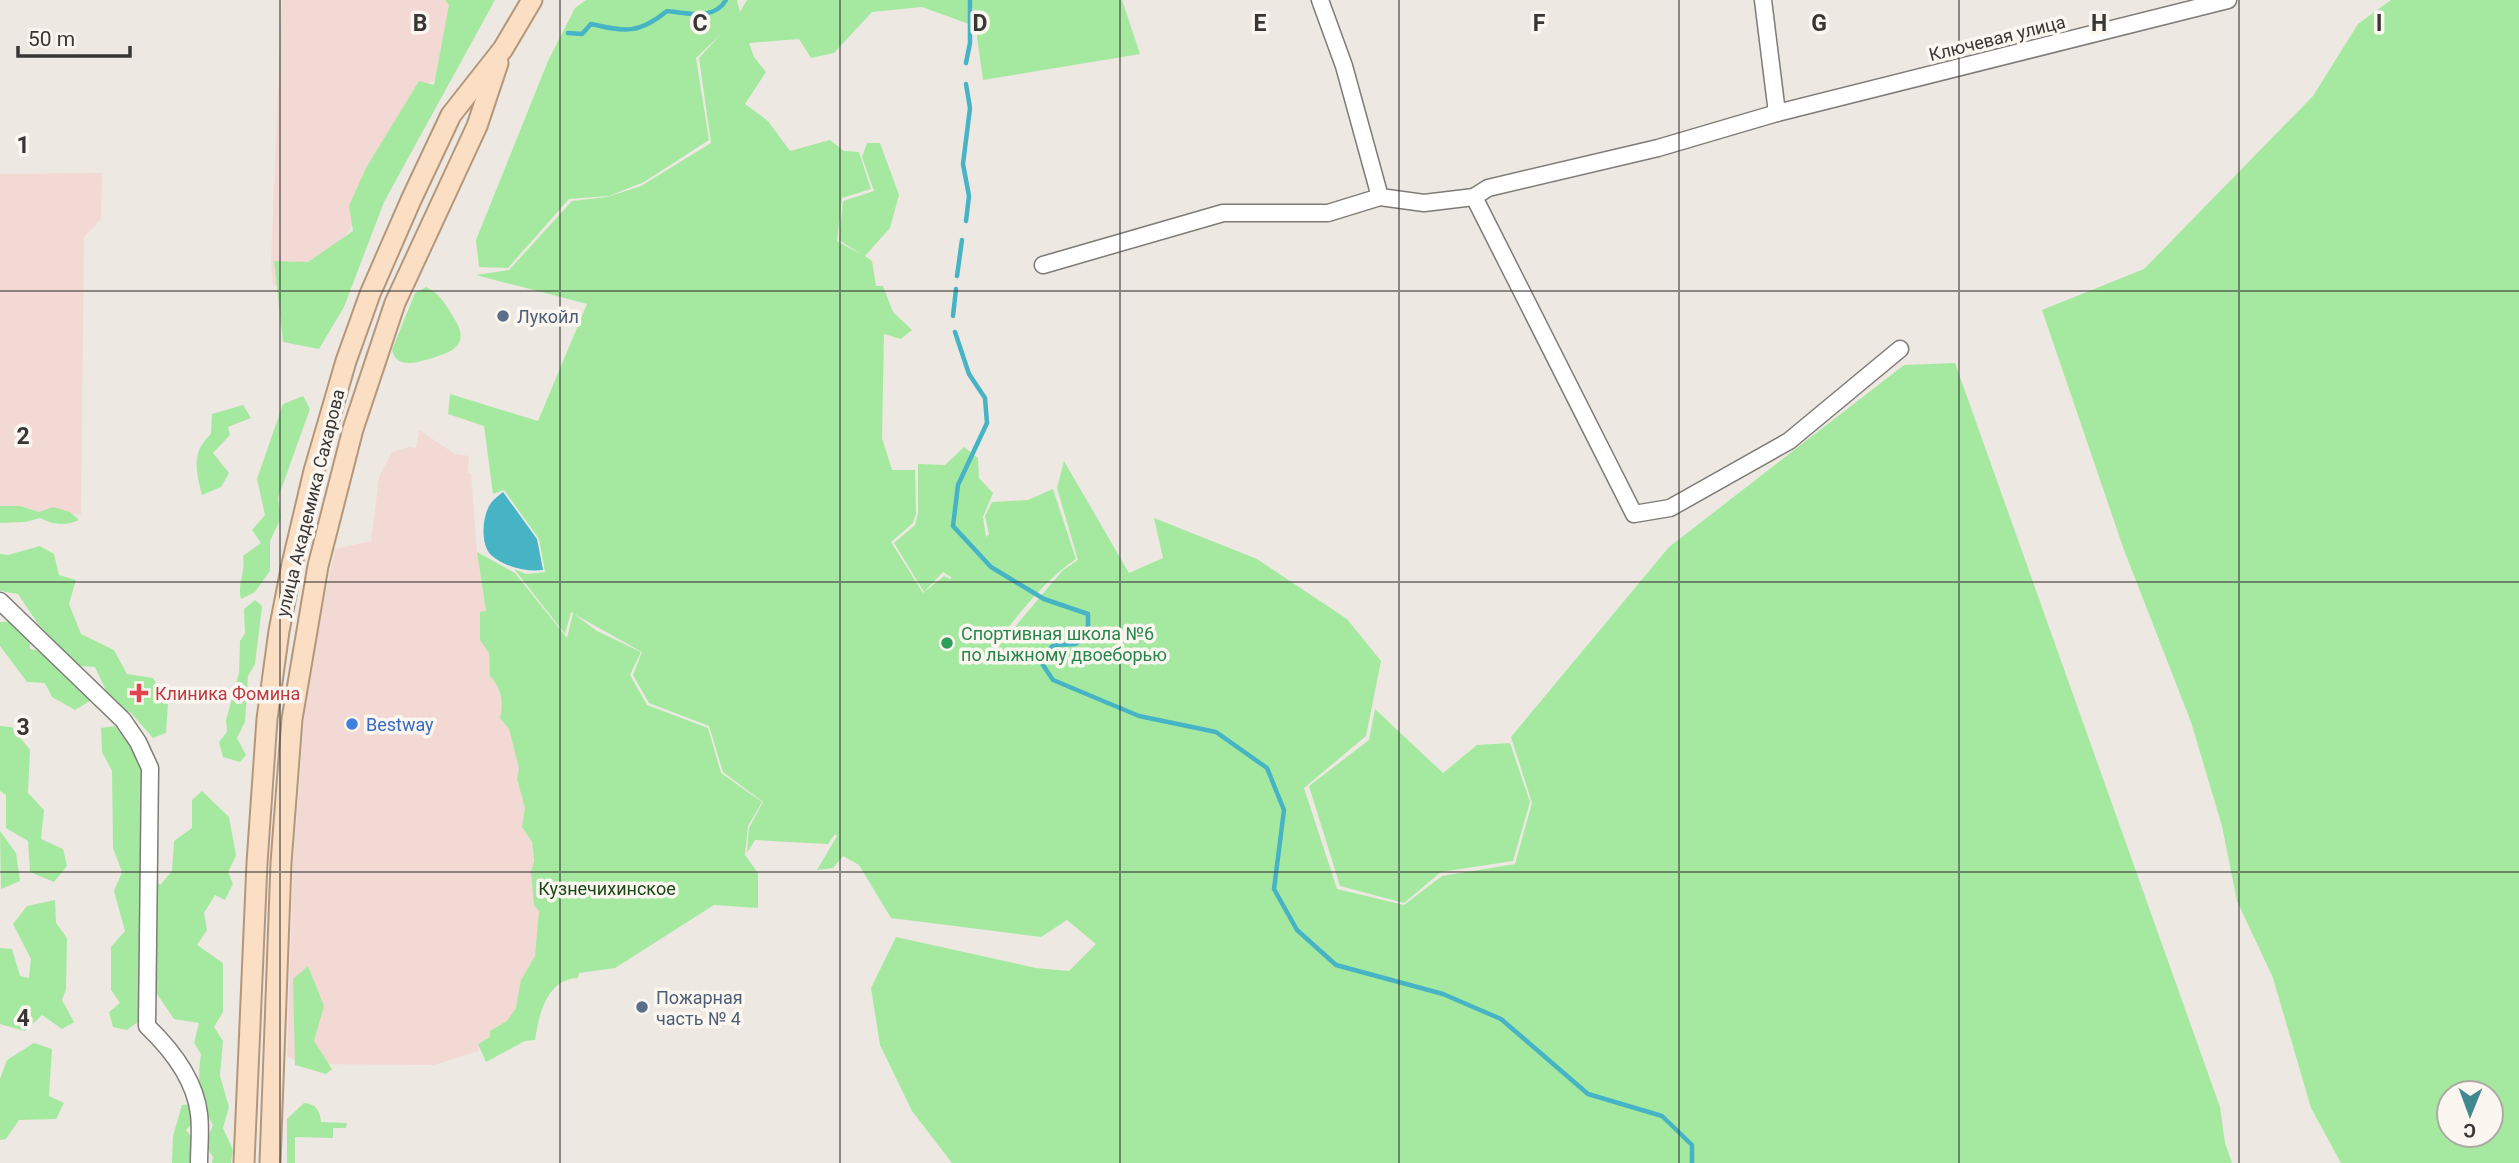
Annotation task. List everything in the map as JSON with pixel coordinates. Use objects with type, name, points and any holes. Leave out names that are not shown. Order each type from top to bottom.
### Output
[{"type":"main road","name":"улица Академика Сахарова","points":[[244,1163],[257,863],[267,719],[279,631],[292,564],[346,361],[370,294],[451,115],[503,49],[532,0]]},
{"type":"main road","name":"улица Академика Сахарова","points":[[270,1163],[281,863],[292,719],[318,566],[353,429],[395,303],[477,126],[503,49]]},
{"type":"street","points":[[1043,265],[1223,213],[1328,213],[1380,197],[1344,66],[1320,0]]},
{"type":"street","points":[[1763,0],[1777,113]]},
{"type":"street","name":"Ключевая улица","points":[[1380,197],[1423,203],[1474,197],[1488,188],[1658,148],[1777,113],[2228,0]]},
{"type":"street","points":[[1474,197],[1634,514],[1670,508],[1789,441],[1900,349]]},
{"type":"street","points":[[0,601],[124,720],[150,768],[147,1026],[163,1041],[183,1068],[194,1090],[199,1114],[199,1163]]},
{"type":"shaded area","points":[[282,0],[451,0],[438,80],[421,85],[350,229],[304,284],[273,285],[271,260]]},
{"type":"shaded area","points":[[102,173],[101,219],[84,237],[81,514],[0,517],[0,174]]},
{"type":"shaded area","points":[[419,430],[455,454],[469,456],[468,473],[471,474],[477,552],[496,681],[525,787],[540,919],[535,956],[522,1000],[501,1030],[478,1044],[479,1051],[434,1065],[310,1064],[287,1057],[293,865],[304,719],[317,635],[335,549],[371,541],[379,477],[392,452],[409,447],[416,448]]},
{"type":"green space","points":[[445,0],[495,0],[384,202],[344,307],[319,349],[283,342],[274,261],[308,262],[353,231],[349,206],[366,168],[419,81],[434,85],[449,5]]},
{"type":"green space","name":"Кузнечихинское","points":[[586,0],[737,0],[740,12],[747,0],[1122,0],[1140,54],[983,80],[973,8],[968,5],[969,24],[922,7],[872,12],[834,53],[811,58],[799,39],[749,43],[754,57],[766,72],[745,104],[768,121],[790,151],[830,140],[844,151],[859,152],[871,189],[842,198],[837,241],[862,255],[839,240],[843,201],[874,191],[862,157],[867,143],[880,143],[899,195],[890,228],[865,256],[872,261],[876,286],[883,286],[893,312],[912,330],[901,339],[884,334],[882,438],[892,470],[915,470],[916,514],[913,523],[891,542],[923,593],[944,576],[950,579],[951,577],[943,572],[924,592],[894,543],[915,525],[918,513],[918,464],[945,465],[964,447],[978,458],[979,478],[993,493],[983,517],[986,537],[989,534],[985,516],[992,502],[1028,500],[1053,489],[1076,559],[1049,581],[1024,609],[981,667],[1063,570],[1078,560],[1057,488],[1064,461],[1129,573],[1163,558],[1154,518],[1257,559],[1347,619],[1381,661],[1366,736],[1304,788],[1337,889],[1404,905],[1442,876],[1515,864],[1532,803],[1511,737],[1669,547],[1904,365],[1955,363],[2220,1107],[2225,1143],[2232,1163],[952,1163],[912,1111],[880,1045],[871,988],[896,937],[1036,968],[1069,971],[1096,944],[1067,920],[1041,937],[891,918],[859,865],[843,856],[833,868],[817,870],[837,836],[835,834],[828,844],[755,840],[747,853],[749,828],[763,802],[723,772],[709,726],[649,703],[633,675],[642,652],[574,614],[597,631],[641,652],[630,675],[647,705],[708,728],[721,773],[762,802],[748,826],[745,855],[758,873],[758,908],[714,905],[615,968],[579,973],[578,978],[559,984],[542,1009],[535,1040],[525,1041],[486,1062],[478,1044],[490,1037],[490,1031],[507,1021],[516,1008],[521,980],[535,956],[539,911],[534,905],[532,842],[522,827],[525,808],[517,779],[519,768],[509,729],[500,718],[501,695],[490,676],[489,653],[480,640],[480,612],[486,611],[477,552],[515,573],[567,638],[573,613],[571,612],[565,634],[514,569],[526,574],[545,572],[539,539],[504,490],[493,494],[484,426],[448,414],[450,394],[538,421],[587,304],[476,275],[509,270],[572,201],[607,197],[641,186],[711,143],[699,58],[721,34],[696,58],[709,140],[644,182],[609,196],[569,199],[508,268],[479,267],[476,240],[548,61],[575,8]]},
{"type":"green space","points":[[2391,0],[2519,0],[2519,1163],[2341,1163],[2311,1108],[2273,978],[2237,901],[2222,826],[2191,722],[2124,550],[2042,310],[2144,269],[2313,96],[2358,24]]},
{"type":"green space","points":[[426,287],[438,295],[447,306],[458,325],[460,339],[454,349],[447,353],[416,362],[402,362],[392,350],[415,293]]},
{"type":"green space","points":[[303,396],[310,409],[278,498],[281,518],[270,541],[270,571],[255,592],[241,599],[243,556],[261,543],[252,530],[265,515],[257,479],[283,404]]},
{"type":"green space","points":[[243,405],[251,418],[228,427],[230,435],[213,453],[229,473],[221,487],[202,495],[197,462],[200,448],[211,434],[212,414]]},
{"type":"green space","points":[[0,506],[20,506],[39,512],[53,507],[70,512],[79,520],[59,524],[40,518],[25,522],[0,523]]},
{"type":"green space","points":[[40,546],[54,554],[59,575],[76,580],[69,604],[81,634],[114,650],[127,674],[153,678],[168,703],[166,733],[153,738],[130,712],[114,708],[95,667],[79,666],[38,624],[18,594],[0,591],[0,554],[8,555]]},
{"type":"green space","points":[[255,600],[262,606],[255,664],[248,676],[245,722],[237,738],[246,755],[240,762],[223,757],[219,742],[227,732],[226,720],[239,673],[240,641],[245,633],[244,609]]},
{"type":"green space","points":[[14,621],[29,631],[30,649],[62,655],[90,682],[90,701],[75,710],[52,697],[45,683],[27,682],[0,646],[0,622]]},
{"type":"green space","points":[[1375,709],[1443,773],[1477,745],[1510,743],[1530,802],[1513,861],[1441,872],[1404,903],[1340,886],[1309,786],[1369,740]]},
{"type":"green space","points":[[0,726],[12,727],[30,750],[28,793],[44,810],[41,839],[63,849],[67,866],[54,882],[30,872],[28,841],[6,828],[6,795],[0,791]]},
{"type":"green space","points":[[115,726],[142,761],[144,864],[160,885],[172,871],[174,841],[192,828],[192,800],[202,791],[229,817],[236,856],[228,872],[233,884],[225,900],[215,895],[204,913],[207,930],[197,945],[223,963],[223,1012],[214,1027],[223,1041],[220,1076],[229,1107],[223,1128],[233,1150],[231,1163],[212,1163],[213,1157],[205,1145],[213,1125],[200,1090],[201,1054],[194,1043],[199,1023],[174,1019],[157,994],[145,999],[143,1018],[127,1030],[113,1027],[109,1012],[120,1003],[111,990],[111,947],[125,931],[114,891],[122,872],[113,848],[112,771],[102,752],[101,728]]},
{"type":"green space","points":[[0,831],[16,853],[20,881],[1,889]]},
{"type":"green space","points":[[55,900],[56,923],[67,938],[66,989],[62,1000],[74,1022],[62,1029],[42,1015],[25,1031],[0,1024],[0,948],[12,949],[20,976],[29,978],[31,959],[13,924],[27,906]]},
{"type":"green space","points":[[308,966],[324,1006],[314,1041],[332,1069],[326,1074],[295,1065],[293,979]]},
{"type":"green space","points":[[34,1043],[52,1049],[49,1096],[64,1103],[56,1119],[19,1120],[6,1139],[0,1140],[0,1079],[7,1060]]},
{"type":"green space","points":[[304,1103],[317,1108],[321,1122],[347,1123],[346,1128],[333,1128],[333,1138],[295,1137],[295,1163],[287,1163],[287,1119]]},
{"type":"green space","points":[[192,1104],[194,1122],[186,1130],[193,1139],[195,1163],[172,1163],[173,1136],[182,1105]]},
{"type":"water","points":[[503,492],[537,539],[543,570],[509,566],[487,550],[484,537],[486,515],[491,503]]},
{"type":"waterway","points":[[568,33],[582,34],[591,24],[613,29],[631,29],[648,24],[667,11],[691,14],[715,11],[726,0]]},
{"type":"waterway","points":[[966,63],[970,43],[970,0]]},
{"type":"waterway","points":[[966,84],[970,108],[963,164],[969,196],[966,221]]},
{"type":"waterway","points":[[957,276],[962,240]]},
{"type":"waterway","points":[[953,316],[956,289]]},
{"type":"waterway","points":[[955,332],[969,374],[985,398],[987,423],[958,485],[953,526],[991,567],[1044,599],[1088,614],[1088,636],[1075,644],[1054,645],[1039,659],[1053,680],[1139,716],[1216,732],[1267,768],[1284,810],[1274,889],[1297,930],[1336,965],[1443,994],[1501,1019],[1588,1094],[1662,1116],[1692,1145],[1692,1163]]},
{"type":"place","name":"Лукойл","points":[[503,316]]},
{"type":"place","name":"Спортивная школа №6 по лыжному двоеборью","points":[[947,643]]},
{"type":"place","name":"Клиника Фомина","points":[[139,693]]},
{"type":"place","name":"Bestway","points":[[352,724]]},
{"type":"place","name":"Пожарная часть № 4","points":[[642,1007]]}]
